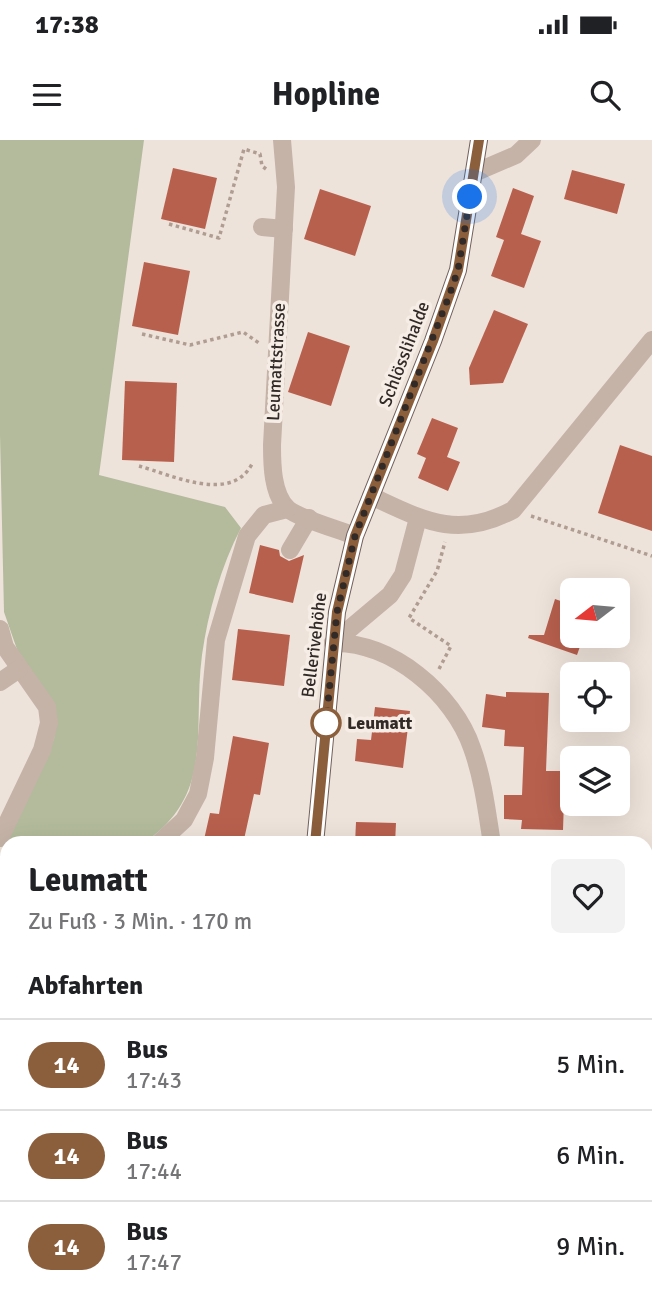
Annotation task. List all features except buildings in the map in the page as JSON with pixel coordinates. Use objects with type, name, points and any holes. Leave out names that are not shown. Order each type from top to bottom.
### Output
[{"type":"main road","name":"Schlösslihalde","points":[[345,578],[355,536],[433,341],[458,270],[479,140]]},
{"type":"main road","name":"Bellerivehöhe","points":[[316,836],[333,643],[345,578]]},
{"type":"street","name":"Leumattstrasse","points":[[282,140],[285,171],[284,229],[277,358],[265,425],[278,492],[287,509]]},
{"type":"street","points":[[474,173],[516,155],[533,140]]},
{"type":"street","points":[[262,227],[284,229]]},
{"type":"street","points":[[370,496],[418,518],[447,525],[489,523],[513,510],[652,340]]},
{"type":"street","points":[[167,836],[184,820],[198,794],[205,758],[216,639],[247,536],[264,515],[271,511],[287,509],[355,536]]},
{"type":"street","points":[[290,550],[309,518]]},
{"type":"street","points":[[333,643],[390,595],[403,575],[418,518]]},
{"type":"street","points":[[0,629],[5,647],[47,707],[49,723],[42,750],[1,836]]},
{"type":"street","points":[[333,643],[347,643],[385,654],[430,687],[456,715],[472,747],[490,836]]},
{"type":"street","points":[[0,682],[19,670]]},
{"type":"path","points":[[169,224],[219,238],[244,149],[260,155],[264,168],[285,171]]},
{"type":"path","points":[[142,334],[190,345],[243,332],[262,346],[264,356],[277,358]]},
{"type":"path","points":[[139,466],[200,483],[221,484],[242,478],[255,458]]},
{"type":"path","points":[[528,515],[652,556]]},
{"type":"path","points":[[430,687],[451,646],[410,618],[437,571],[447,525]]},
{"type":"green space","points":[[0,140],[144,140],[99,475],[225,507],[241,528],[221,574],[208,622],[202,655],[196,758],[191,781],[182,803],[167,824],[152,836],[10,836],[54,739],[56,716],[20,658],[4,612],[0,435]]},
{"type":"bus line","name":"14","points":[[316,836],[337,612],[355,536],[433,341],[458,270],[479,140]]},
{"type":"place","name":"Leumatt","points":[[326,723]]},
{"type":"route","points":[[326,723],[337,612],[355,536],[433,341],[458,270],[470,197]]}]
